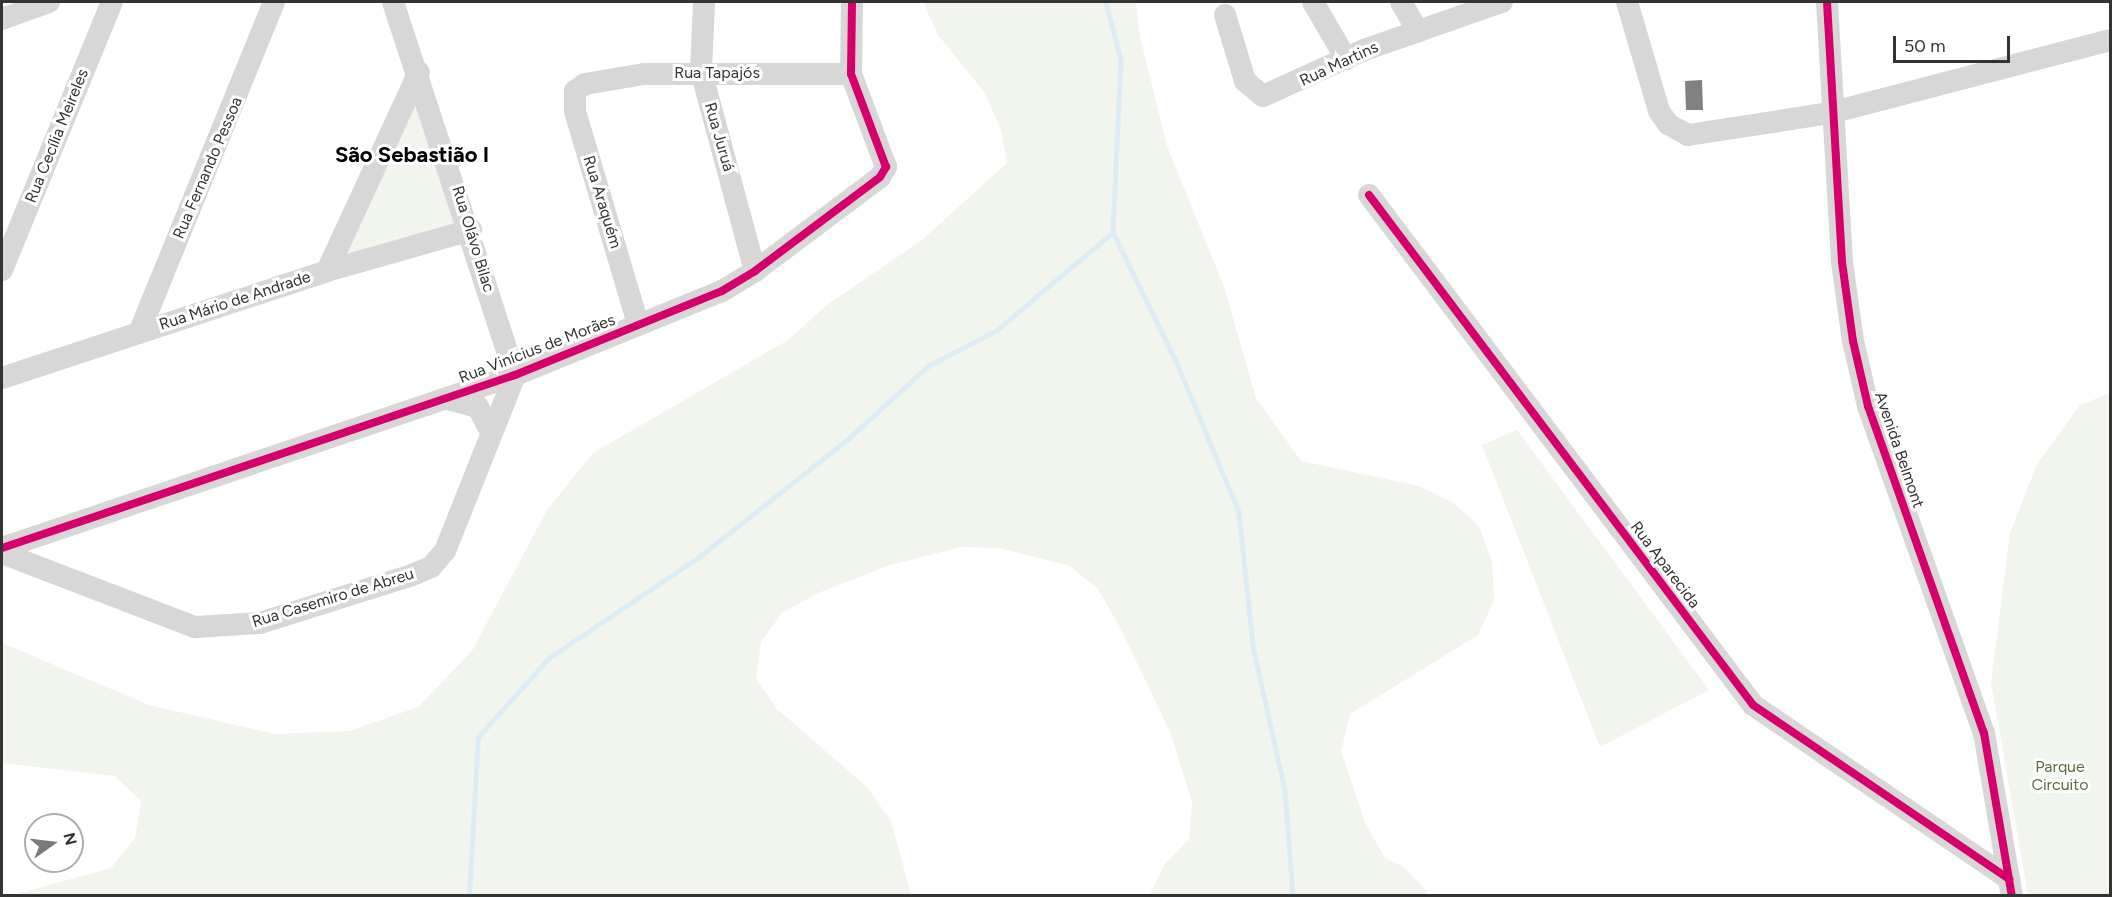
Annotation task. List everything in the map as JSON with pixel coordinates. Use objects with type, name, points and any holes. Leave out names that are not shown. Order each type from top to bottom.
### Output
[{"type":"street","points":[[2,19],[49,2]]},
{"type":"street","name":"Rua Cecília Meireles","points":[[2,270],[112,2]]},
{"type":"street","name":"Rua Fernando Pessoa","points":[[139,333],[274,2]]},
{"type":"street","name":"Rua Olávo Bilac","points":[[393,2],[419,72],[471,230],[515,375]]},
{"type":"street","name":"Rua Juruá","points":[[704,2],[701,71],[755,271]]},
{"type":"street","name":"Rua Vinícius de Morães","points":[[2,548],[515,375],[722,291],[755,271],[880,177],[886,167],[851,74],[852,2]]},
{"type":"street","points":[[1313,2],[1346,59]]},
{"type":"street","points":[[1401,2],[1418,32]]},
{"type":"street","name":"Rua Martins","points":[[1225,15],[1245,81],[1263,96],[1346,59],[1502,2]]},
{"type":"street","points":[[1627,2],[1659,111],[1675,129],[1688,135],[1734,131],[1830,113],[2110,40]]},
{"type":"street","name":"Avenida Belmont","points":[[1827,2],[1830,113],[1842,262],[1865,395],[1984,733],[2010,887]]},
{"type":"street","name":"Rua Tapajós","points":[[585,84],[701,71],[851,74]]},
{"type":"street","points":[[327,271],[419,72]]},
{"type":"street","name":"Rua Araquém","points":[[585,84],[572,97],[575,111],[638,324]]},
{"type":"street","name":"Rua Aparecida","points":[[1368,195],[1753,705],[2010,887]]},
{"type":"street","name":"Rua Mário de Andrade","points":[[2,378],[327,271],[471,230]]},
{"type":"street","name":"Rua Casemiro de Abreu","points":[[2,553],[195,627],[260,622],[412,575],[439,561],[515,375]]},
{"type":"street","points":[[447,398],[478,407],[491,433]]},
{"type":"green space","points":[[923,2],[1136,2],[1140,37],[1167,146],[1224,287],[1256,398],[1301,461],[1419,486],[1452,502],[1479,526],[1492,562],[1494,600],[1478,635],[1350,714],[1341,751],[1366,825],[1385,858],[1404,867],[1430,895],[1150,895],[1164,865],[1189,839],[1192,802],[1171,734],[1121,629],[1098,589],[1070,566],[999,548],[961,547],[890,565],[818,593],[782,613],[761,642],[756,679],[777,709],[867,787],[891,821],[911,895],[13,895],[111,868],[135,838],[141,801],[115,776],[2,763],[2,643],[149,705],[275,734],[349,731],[418,707],[472,651],[547,510],[593,453],[788,340],[827,305],[922,240],[1007,163],[1001,130],[985,93],[938,35]]},
{"type":"green space","points":[[415,93],[459,224],[351,256],[346,251]]},
{"type":"green space","name":"Parque Circuito","points":[[2110,393],[2110,895],[2028,895],[1991,683],[2010,533],[2037,464],[2080,405]]},
{"type":"green space","points":[[1517,430],[1709,690],[1600,747],[1482,445]]},
{"type":"building","points":[[1702,80],[1703,110],[1686,110],[1685,81]]},
{"type":"waterway","points":[[1106,2],[1121,61],[1113,232],[1177,363],[1239,512],[1253,646],[1285,790],[1293,896]]},
{"type":"waterway","points":[[469,896],[478,737],[549,658],[700,556],[848,439],[928,366],[997,330],[1113,232]]},
{"type":"cycle path","points":[[2,548],[515,375],[722,291],[755,271],[880,177],[886,167],[851,74],[852,2]]},
{"type":"cycle path","points":[[1827,2],[1842,262],[1853,341],[1868,406],[1984,733],[2012,896]]},
{"type":"cycle path","points":[[1369,195],[1753,705],[2009,879]]},
{"type":"district","name":"São Sebastião I","points":[[412,155]]}]
